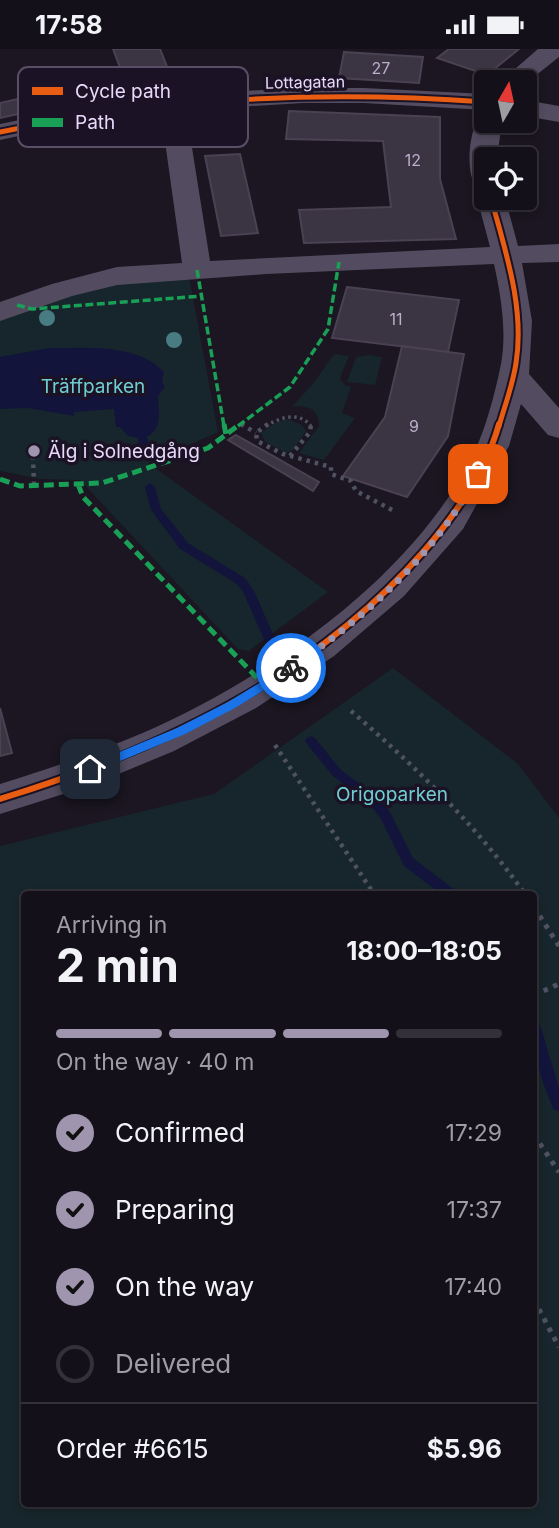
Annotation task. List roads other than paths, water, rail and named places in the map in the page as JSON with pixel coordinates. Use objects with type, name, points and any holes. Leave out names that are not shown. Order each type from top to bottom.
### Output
[{"type":"street","points":[[526,70],[555,49]]},
{"type":"street","name":"Lottagatan","points":[[248,99],[328,95],[474,102]]},
{"type":"street","points":[[537,111],[559,114]]},
{"type":"street","name":"Lottagatan","points":[[0,132],[18,128]]},
{"type":"street","points":[[179,147],[197,270]]},
{"type":"street","points":[[0,799],[71,776],[181,731],[278,677],[359,618],[423,555],[470,490],[500,426],[513,376],[518,334],[517,305],[494,210]]},
{"type":"street","points":[[0,312],[62,290],[117,277],[197,270],[559,253]]},
{"type":"street","points":[[513,376],[559,428]]},
{"type":"waterway","points":[[143,439],[144,452]]},
{"type":"waterway","points":[[150,487],[156,510],[184,546],[241,581],[274,650]]},
{"type":"waterway","points":[[311,741],[337,773],[372,799],[386,816],[408,862],[446,891]]},
{"type":"waterway","points":[[537,1038],[559,1105]]},
{"type":"place","name":"Älg i Solnedgång","points":[[34,451]]},
{"type":"park label","name":"Träffparken","points":[[93,386]]},
{"type":"park label","name":"Origoparken","points":[[392,794]]}]
